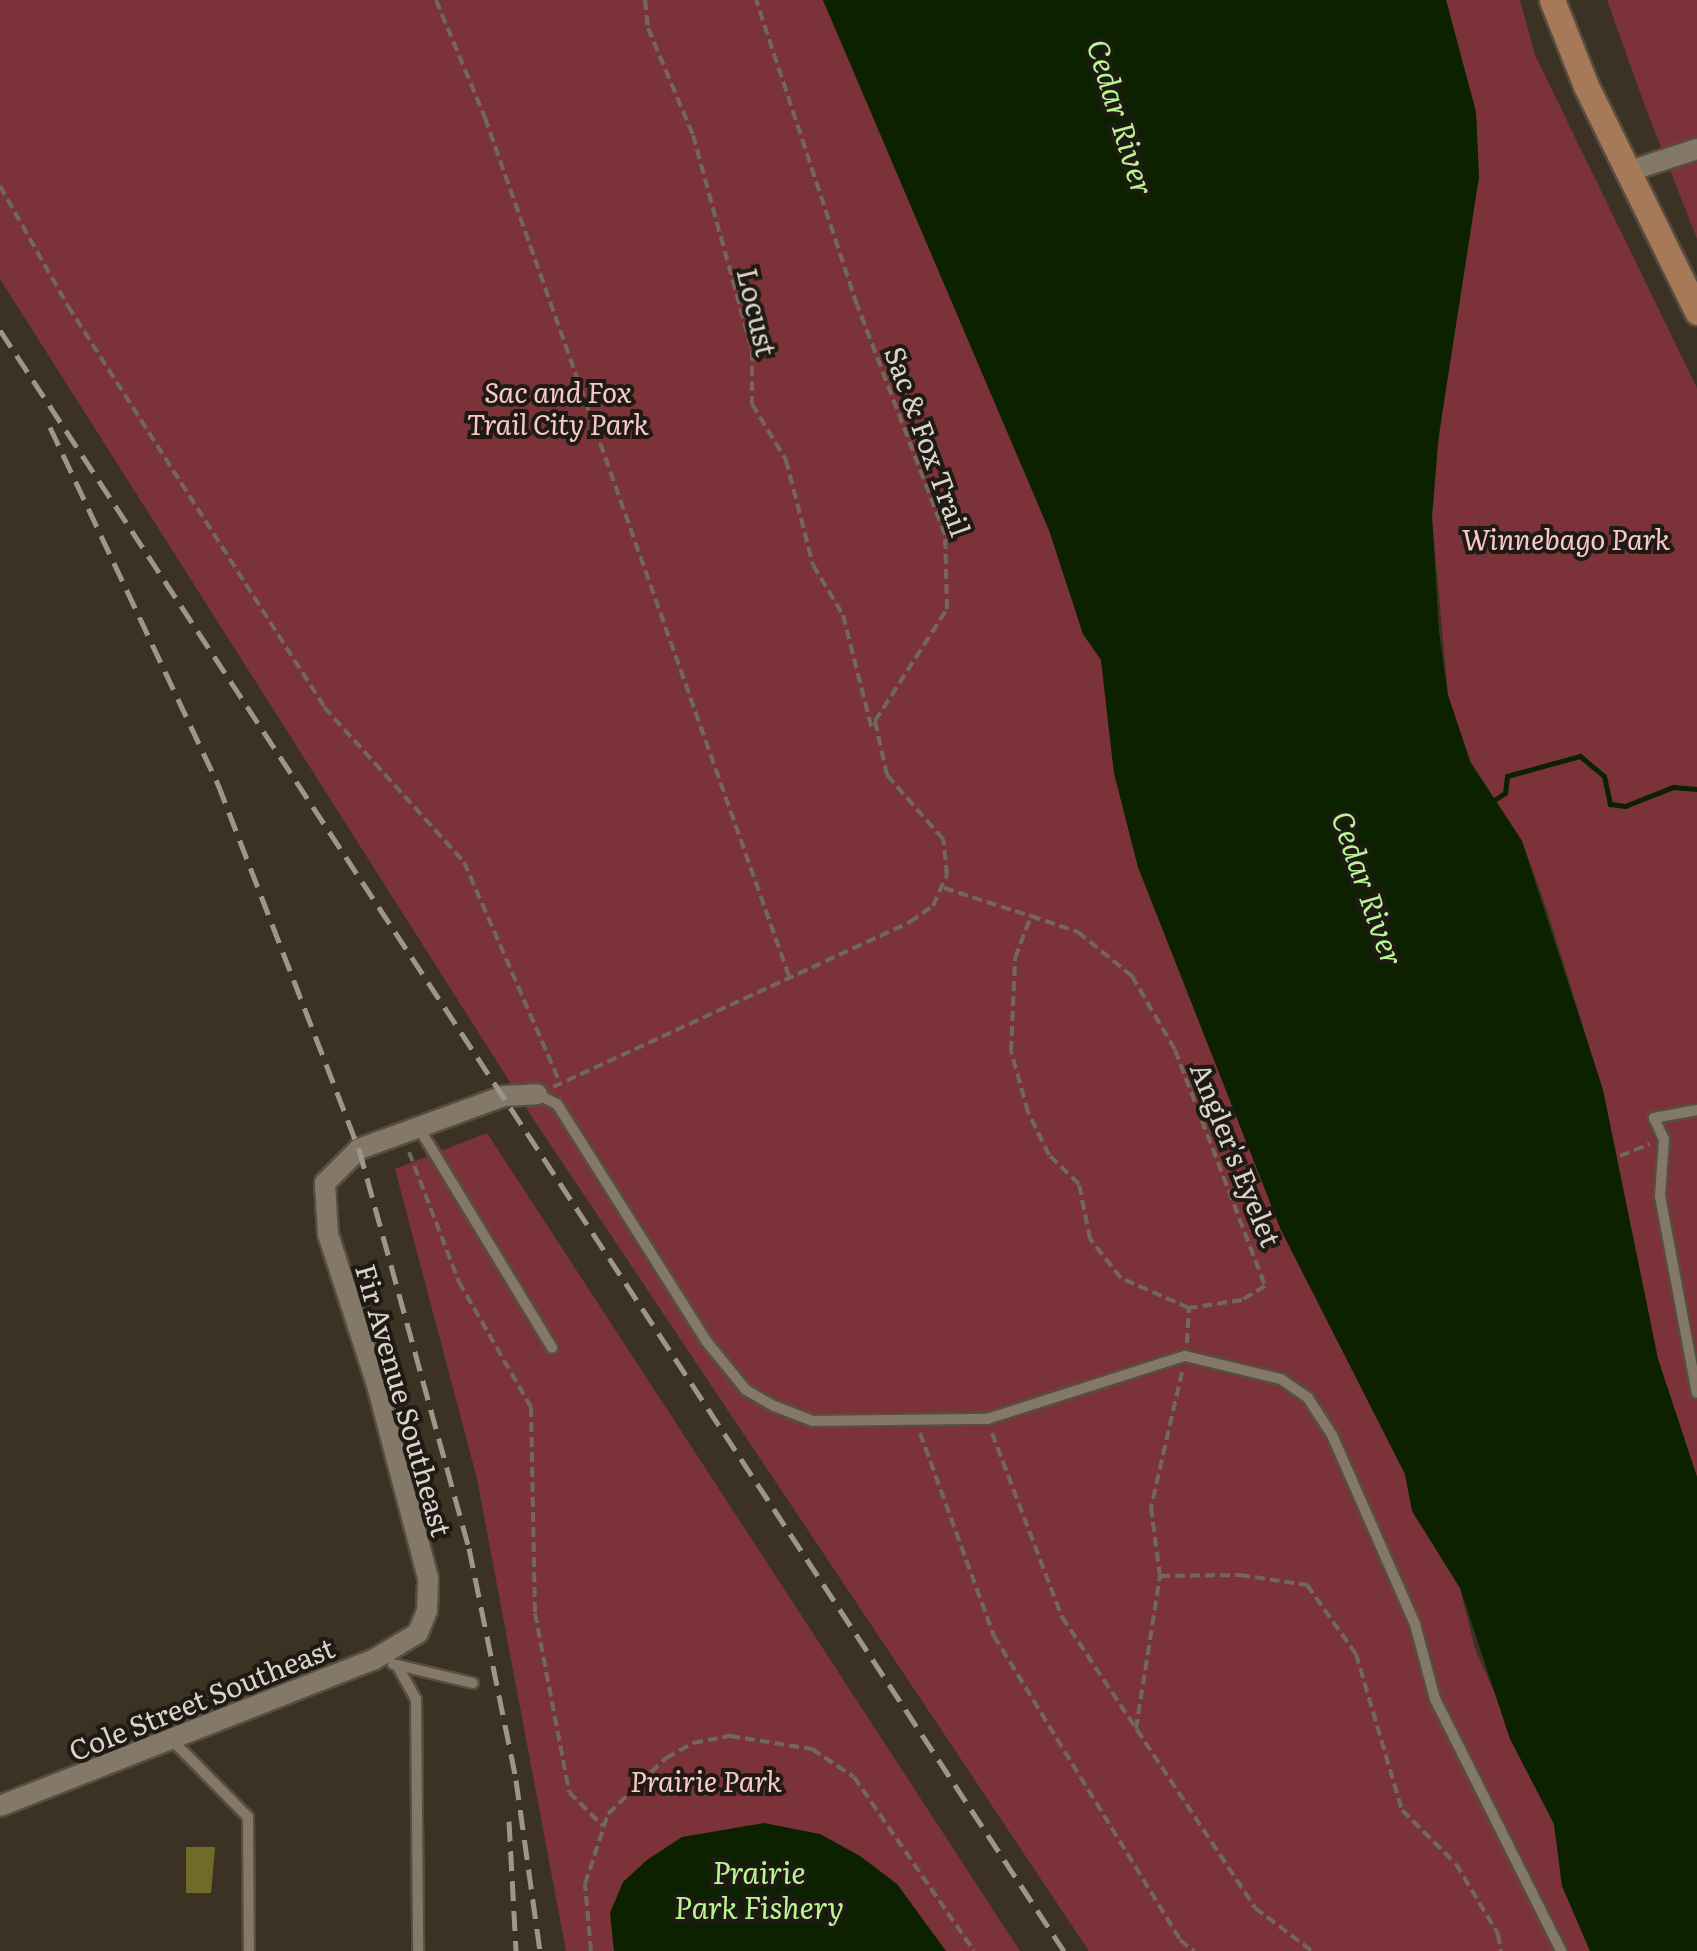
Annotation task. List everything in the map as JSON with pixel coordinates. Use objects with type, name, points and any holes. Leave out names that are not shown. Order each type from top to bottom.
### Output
[{"type":"street","points":[[1552,0],[1627,172],[1697,312]]},
{"type":"street","points":[[1627,172],[1697,149]]},
{"type":"street","points":[[411,1131],[504,1096],[537,1094]]},
{"type":"street","name":"Fir Avenue Southeast","points":[[411,1131],[360,1150],[325,1183],[328,1234],[377,1385],[428,1578],[428,1611],[418,1633]]},
{"type":"street","name":"Cole Street Southeast","points":[[0,1806],[373,1660],[418,1633]]},
{"type":"lane","points":[[537,1094],[557,1104],[707,1342],[746,1390],[813,1421],[987,1419],[1186,1356],[1280,1379],[1308,1398],[1332,1435],[1415,1624],[1435,1699],[1561,1951]]},
{"type":"lane","points":[[1697,1110],[1654,1118],[1664,1139],[1660,1196],[1697,1393]]},
{"type":"lane","points":[[411,1131],[552,1348]]},
{"type":"lane","points":[[373,1660],[473,1683]]},
{"type":"lane","points":[[398,1665],[416,1700],[418,1951]]},
{"type":"lane","points":[[172,1739],[248,1817],[249,1951]]},
{"type":"path","points":[[436,0],[485,118],[788,976]]},
{"type":"path","name":"Locust","points":[[646,0],[648,28],[693,135],[752,351],[752,404],[786,460],[813,565],[843,616],[875,739]]},
{"type":"path","name":"Sac & Fox Trail","points":[[756,0],[948,553],[946,609],[929,645],[888,690],[874,721],[875,739]]},
{"type":"path","points":[[0,186],[324,707],[464,862],[560,1084]]},
{"type":"path","points":[[537,1094],[910,922],[944,888],[944,839],[887,775],[875,739]]},
{"type":"path","name":"Angler's Eyelet","points":[[944,888],[1078,932],[1132,976],[1175,1050],[1234,1196],[1265,1286],[1242,1300],[1190,1308]]},
{"type":"path","points":[[1031,916],[1016,958],[1011,1051],[1028,1112],[1049,1155],[1079,1184],[1090,1238],[1120,1278],[1190,1308],[1186,1356],[1151,1507],[1160,1576],[1136,1729]]},
{"type":"path","points":[[411,1131],[460,1282],[530,1407],[534,1613],[569,1792],[602,1826]]},
{"type":"path","points":[[1620,1156],[1664,1139]]},
{"type":"path","points":[[987,1419],[1062,1617],[1256,1908],[1312,1951]]},
{"type":"path","points":[[916,1420],[994,1636],[1180,1940],[1194,1951]]},
{"type":"path","points":[[1160,1576],[1240,1575],[1308,1585],[1356,1654],[1402,1810],[1456,1864],[1498,1934],[1501,1951]]},
{"type":"path","points":[[591,1951],[585,1884],[602,1826],[641,1776],[693,1743],[756,1736],[812,1749],[832,1759],[876,1802],[974,1951]]},
{"type":"green space","name":"Sac and Fox Trail City Park","points":[[0,0],[823,0],[1049,530],[1083,634],[1101,660],[1114,773],[1138,867],[1281,1230],[1405,1474],[1412,1511],[1460,1588],[1475,1649],[1554,1824],[1562,1886],[1590,1951],[1089,1951],[534,1120],[0,279]]},
{"type":"green space","name":"Winnebago Park","points":[[1446,0],[1520,0],[1535,55],[1697,388],[1697,1477],[1658,1359],[1603,1090],[1546,907],[1522,841],[1471,762],[1448,695],[1432,517],[1446,358],[1479,177],[1476,112]]},
{"type":"green space","points":[[1607,0],[1697,0],[1697,239],[1645,106]]},
{"type":"green space","name":"Prairie Park","points":[[487,1133],[1020,1951],[566,1951],[477,1479],[395,1169]]},
{"type":"water","name":"Cedar River","points":[[823,0],[1446,0],[1476,112],[1479,177],[1438,441],[1432,517],[1439,632],[1448,695],[1470,762],[1522,841],[1603,1090],[1658,1359],[1697,1477],[1697,1951],[1590,1951],[1562,1886],[1554,1824],[1510,1739],[1460,1588],[1412,1511],[1405,1474],[1281,1230],[1138,867],[1114,773],[1101,660],[1083,634],[1049,530]]},
{"type":"water","name":"Prairie Park Fishery","points":[[764,1823],[820,1834],[860,1856],[897,1884],[946,1951],[614,1951],[610,1913],[623,1882],[647,1860],[682,1837]]},
{"type":"building","points":[[186,1847],[215,1847],[211,1893],[186,1893]]},
{"type":"waterway","points":[[1491,802],[1505,793],[1507,776],[1580,756],[1604,776],[1610,804],[1625,806],[1673,787],[1697,789]]},
{"type":"railway","points":[[0,330],[1064,1951]]},
{"type":"railway","points":[[50,427],[218,784],[359,1149],[469,1548],[516,1780],[540,1951]]},
{"type":"railway","points":[[509,1821],[516,1951]]}]
